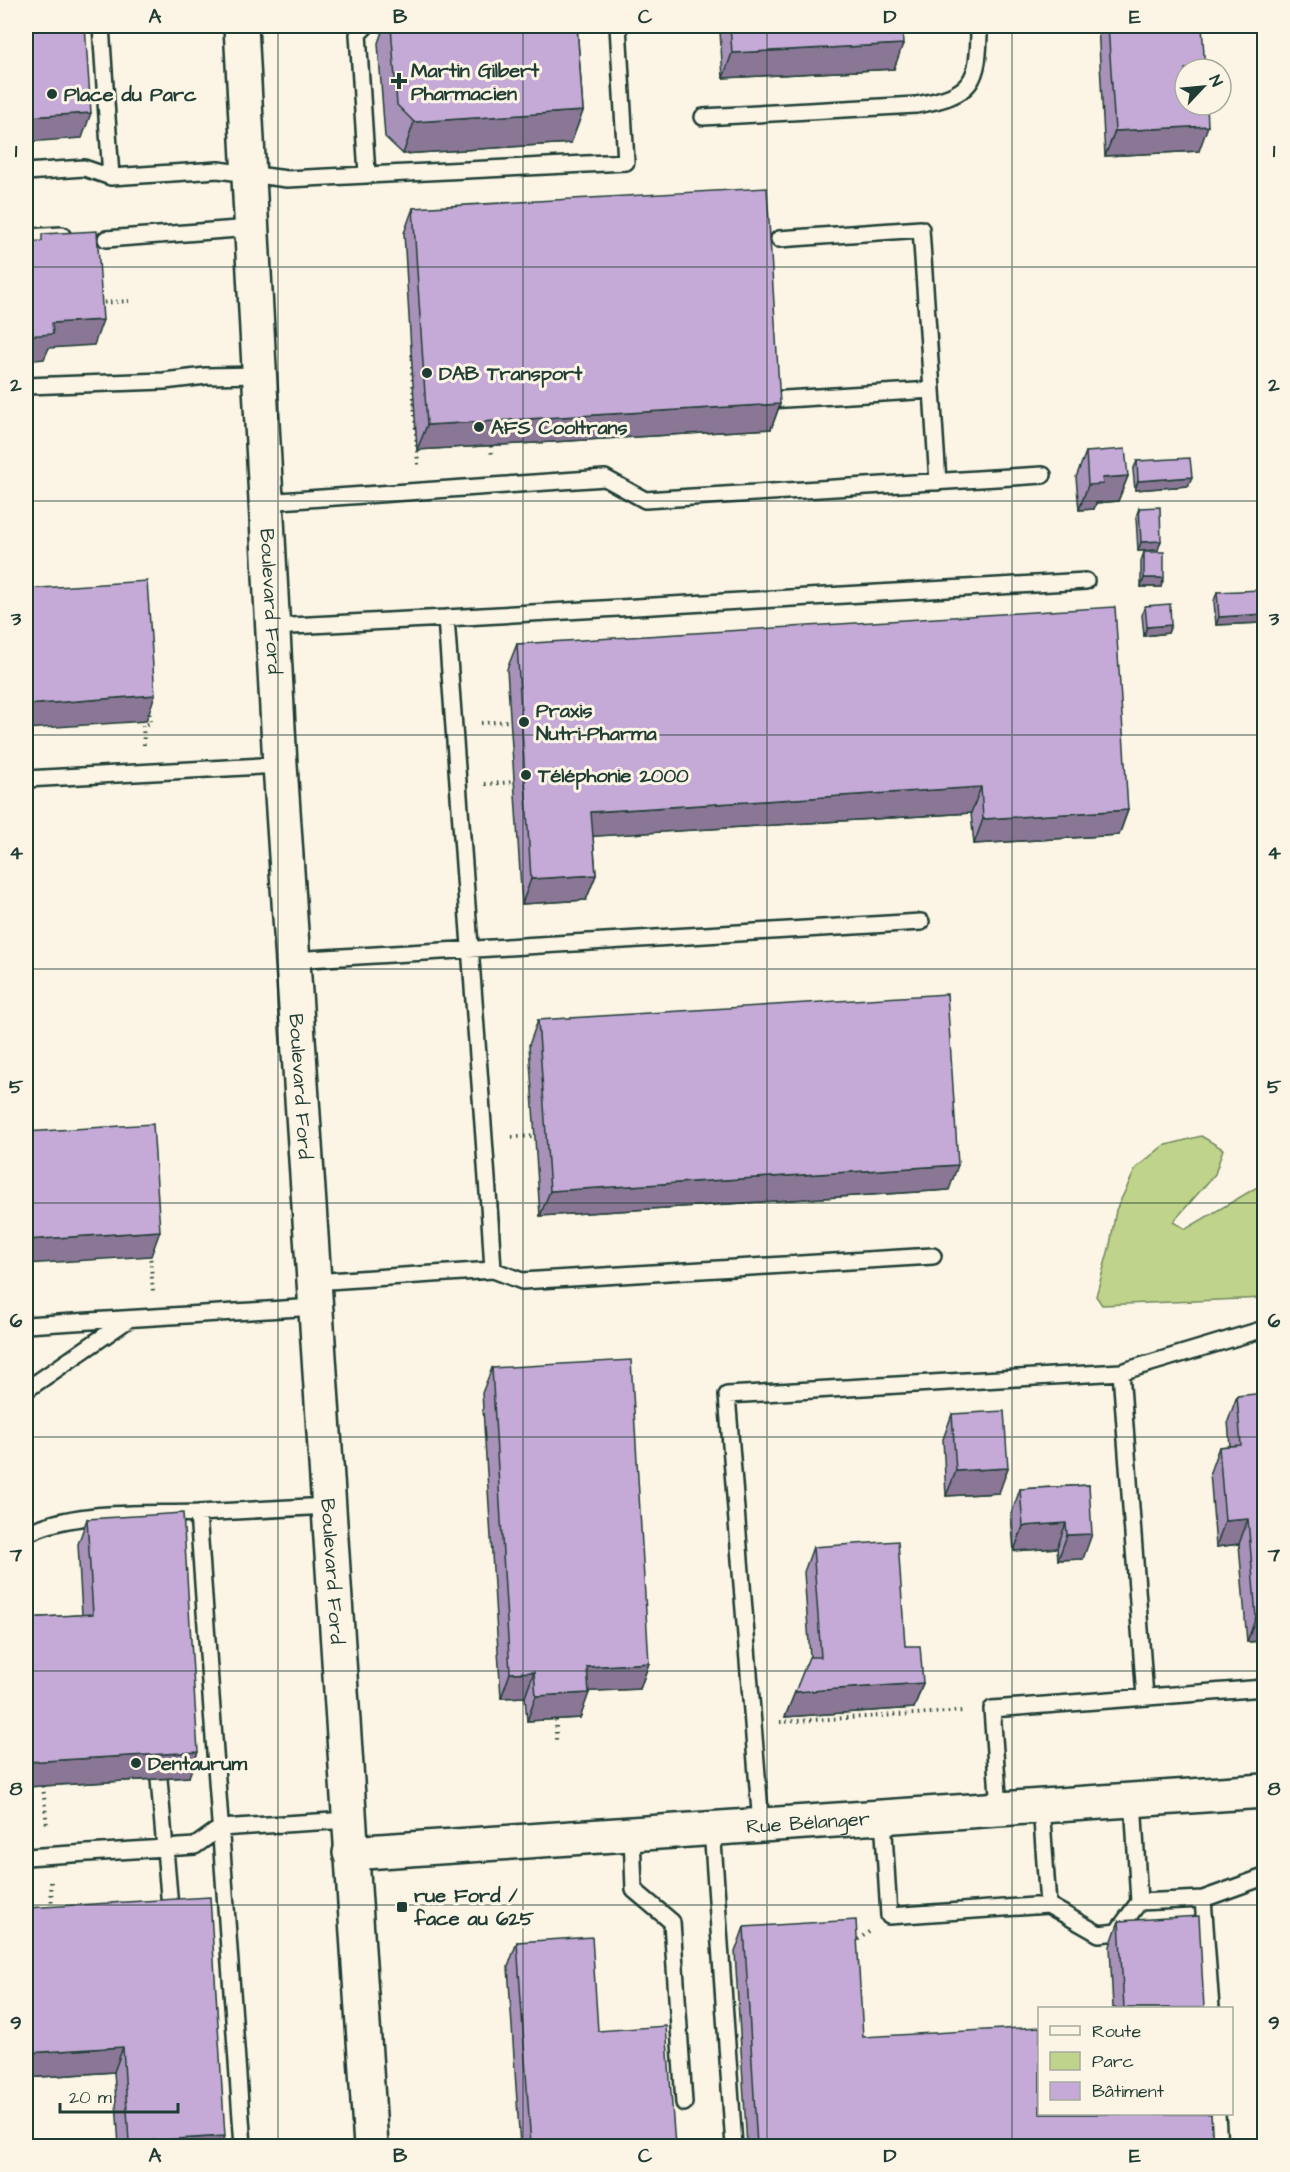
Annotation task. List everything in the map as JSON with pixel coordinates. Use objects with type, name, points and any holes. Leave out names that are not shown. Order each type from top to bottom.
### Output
[{"type":"street","name":"Boulevard Ford","points":[[241,26],[280,765],[371,2146]]},
{"type":"street","name":"Rue Bélanger","points":[[350,1853],[1264,1791]]},
{"type":"lane","points":[[101,26],[111,177]]},
{"type":"lane","points":[[366,26],[358,34],[367,174]]},
{"type":"lane","points":[[26,172],[84,168],[111,177],[218,170],[287,178],[626,162],[618,26]]},
{"type":"lane","points":[[703,117],[916,105],[939,101],[957,95],[971,83],[976,70],[979,26]]},
{"type":"lane","points":[[106,239],[251,228]]},
{"type":"lane","points":[[780,239],[921,229],[938,482]]},
{"type":"lane","points":[[26,237],[68,235]]},
{"type":"lane","points":[[26,386],[259,375]]},
{"type":"lane","points":[[769,400],[932,390]]},
{"type":"lane","points":[[265,502],[605,478],[645,500],[1043,475]]},
{"type":"lane","points":[[272,627],[1086,581]]},
{"type":"lane","points":[[446,618],[494,1270]]},
{"type":"lane","points":[[26,779],[280,765]]},
{"type":"lane","points":[[292,960],[921,922]]},
{"type":"lane","points":[[26,1324],[129,1319],[494,1270],[522,1281],[933,1256]]},
{"type":"lane","points":[[26,1389],[129,1319]]},
{"type":"lane","points":[[760,1825],[727,1395],[1121,1372],[1264,1329]]},
{"type":"lane","points":[[1121,1372],[1145,1696]]},
{"type":"lane","points":[[26,1534],[56,1521],[78,1518],[328,1506]]},
{"type":"lane","points":[[198,1513],[243,2146]]},
{"type":"lane","points":[[999,1809],[992,1709],[1264,1688]]},
{"type":"lane","points":[[159,1779],[172,1924]]},
{"type":"lane","points":[[1264,1791],[1264,1798]]},
{"type":"lane","points":[[883,1817],[889,1916],[1048,1905],[1099,1934],[1117,1932],[1139,1902],[1133,1800]]},
{"type":"lane","points":[[1041,1806],[1048,1905]]},
{"type":"lane","points":[[26,1857],[195,1846],[220,1828],[349,1820]]},
{"type":"lane","points":[[712,1828],[735,2146]]},
{"type":"lane","points":[[632,1834],[634,1890],[672,1922],[684,2103]]},
{"type":"lane","points":[[1139,1902],[1203,1899],[1264,1877]]},
{"type":"lane","points":[[1203,1899],[1210,2007]]},
{"type":"lane","points":[[1217,2115],[1220,2146]]},
{"type":"path","points":[[92,303],[129,301]]},
{"type":"path","points":[[412,367],[417,450]]},
{"type":"path","points":[[143,725],[150,724],[149,703]]},
{"type":"path","points":[[507,1138],[535,1136]]},
{"type":"path","points":[[150,1245],[151,1263]]},
{"type":"path","points":[[798,1716],[799,1721],[992,1709]]},
{"type":"path","points":[[555,1720],[556,1741]]},
{"type":"path","points":[[847,1945],[855,1943]]},
{"type":"green space","points":[[1201,1136],[1223,1149],[1215,1174],[1173,1222],[1186,1229],[1264,1183],[1264,1298],[1102,1305],[1096,1296],[1110,1245],[1116,1210],[1136,1168],[1163,1146]]},
{"type":"building","name":"Place du Parc","points":[[26,26],[85,26],[91,113],[26,117]]},
{"type":"building","points":[[391,26],[577,26],[583,111],[414,122],[397,105]]},
{"type":"building","points":[[730,26],[902,26],[903,44],[732,53]]},
{"type":"building","points":[[1108,26],[1202,26],[1204,57],[1173,57],[1173,117],[1208,117],[1208,126],[1115,131]]},
{"type":"building","points":[[767,188],[780,404],[427,425],[413,208]]},
{"type":"building","points":[[97,231],[103,320],[52,323],[53,334],[26,336],[26,242],[42,241],[42,234]]},
{"type":"building","points":[[1125,449],[1128,476],[1102,478],[1103,484],[1088,485],[1086,452]]},
{"type":"building","points":[[1190,458],[1192,477],[1138,481],[1137,461]]},
{"type":"building","points":[[1160,507],[1161,541],[1141,542],[1139,508]]},
{"type":"building","points":[[1144,552],[1164,552],[1164,578],[1144,578]]},
{"type":"building","points":[[147,581],[155,695],[26,705],[26,589]]},
{"type":"building","points":[[1262,590],[1264,614],[1219,617],[1217,592]]},
{"type":"building","points":[[1170,604],[1171,625],[1147,627],[1145,606]]},
{"type":"building","points":[[1115,607],[1128,810],[983,819],[981,787],[591,812],[596,875],[531,879],[517,644]]},
{"type":"building","points":[[947,994],[958,1165],[550,1191],[538,1020]]},
{"type":"building","points":[[153,1124],[160,1231],[26,1240],[26,1132]]},
{"type":"building","points":[[631,1360],[649,1663],[587,1667],[589,1693],[536,1696],[534,1672],[510,1673],[492,1368]]},
{"type":"building","points":[[1264,1393],[1264,1617],[1256,1617],[1248,1519],[1225,1521],[1219,1447],[1241,1445],[1237,1396]]},
{"type":"building","points":[[1004,1411],[1008,1468],[956,1471],[952,1414]]},
{"type":"building","points":[[1089,1485],[1092,1534],[1067,1535],[1066,1523],[1023,1526],[1020,1489]]},
{"type":"building","points":[[183,1513],[198,1752],[26,1762],[26,1618],[93,1614],[87,1519]]},
{"type":"building","points":[[898,1541],[905,1646],[920,1646],[923,1683],[795,1692],[809,1657],[821,1657],[813,1547]]},
{"type":"building","points":[[210,1897],[225,2136],[129,2142],[123,2047],[26,2053],[26,1908]]},
{"type":"building","points":[[1199,1916],[1204,2007],[1124,2007],[1119,1921]]},
{"type":"building","points":[[856,1920],[863,2037],[1038,2027],[1038,2115],[1211,2115],[1213,2146],[757,2146],[744,1927]]},
{"type":"building","points":[[592,1937],[598,2031],[666,2026],[675,2146],[531,2146],[517,1942]]},
{"type":"place","name":"Martin Gilbert Pharmacien","points":[[399,81]]},
{"type":"place","name":"Place du Parc","points":[[52,94]]},
{"type":"place","name":"DAB Transport","points":[[427,373]]},
{"type":"place","name":"AFS Cooltrans","points":[[479,427]]},
{"type":"place","name":"Praxis Nutri-Pharma","points":[[524,722]]},
{"type":"place","name":"Téléphonie 2000","points":[[526,775]]},
{"type":"place","name":"Dentaurum","points":[[136,1763]]},
{"type":"place","name":"rue Ford / face au 625","points":[[402,1907]]}]
